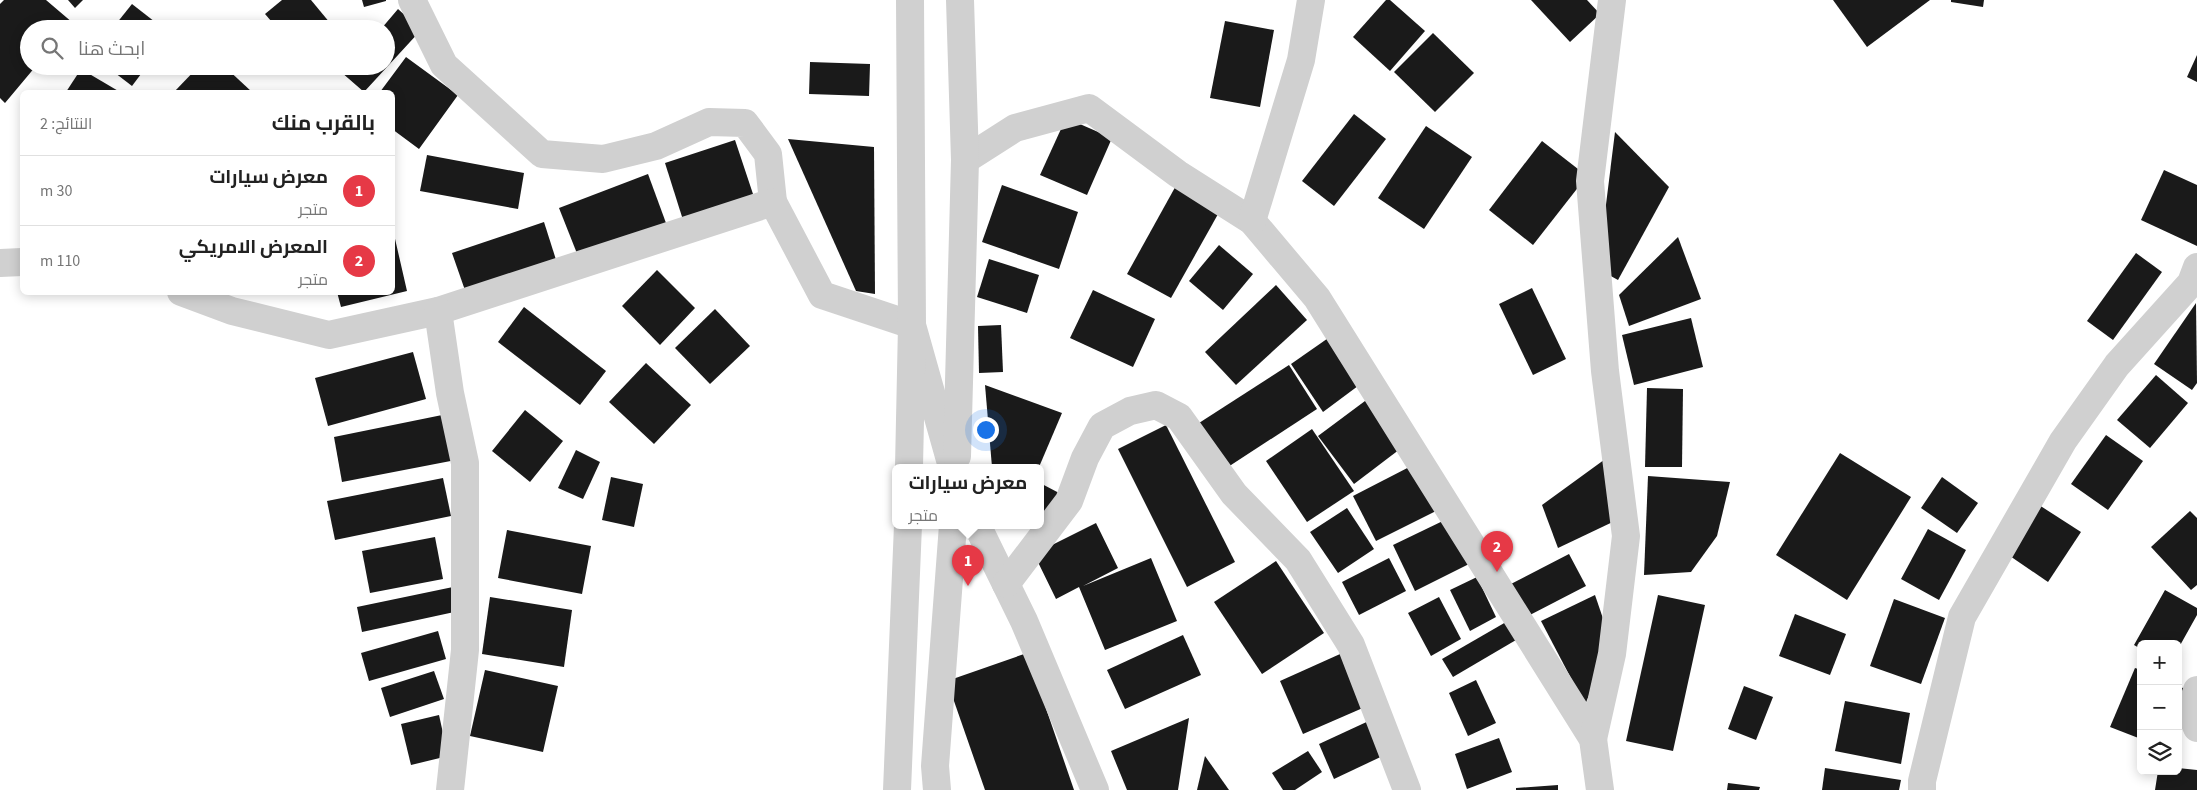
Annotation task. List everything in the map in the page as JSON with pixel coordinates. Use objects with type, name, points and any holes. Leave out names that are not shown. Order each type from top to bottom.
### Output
[{"type":"street","points":[[412,0],[444,65],[542,154],[603,159],[656,146],[709,122],[745,123],[768,154],[773,202],[822,295],[912,325]]},
{"type":"street","points":[[909,464],[912,325],[910,0]]},
{"type":"street","points":[[957,464],[965,160],[960,0]]},
{"type":"street","points":[[1252,221],[1301,60],[1311,0]]},
{"type":"street","points":[[1600,790],[1592,739],[1612,654],[1626,536],[1605,371],[1590,181],[1612,0]]},
{"type":"street","points":[[965,160],[1015,128],[1089,108],[1178,174],[1252,221],[1318,298],[1592,739]]},
{"type":"street","points":[[190,295],[232,311],[329,335],[438,311],[773,202]]},
{"type":"street","points":[[0,263],[20,262]]},
{"type":"street","points":[[1922,790],[1922,781],[1962,617],[2063,441],[2117,365],[2191,283],[2197,267]]},
{"type":"street","points":[[438,311],[450,393],[465,463],[465,650],[450,790]]},
{"type":"street","points":[[912,325],[951,464]]},
{"type":"street","points":[[1006,584],[1069,501],[1085,458],[1102,426],[1130,411],[1156,405],[1179,417],[1234,494],[1298,560],[1351,645],[1407,790]]},
{"type":"street","points":[[897,790],[908,529]]},
{"type":"street","points":[[937,790],[935,766],[953,529]]},
{"type":"street","points":[[979,529],[1024,621],[1095,790]]},
{"type":"street","points":[[2197,690],[2190,712],[2197,728]]},
{"type":"building","points":[[4,0],[46,0],[69,20],[20,20],[20,75],[28,75],[5,103],[0,98],[0,4]]},
{"type":"building","points":[[68,0],[83,0],[75,8]]},
{"type":"building","points":[[282,0],[311,0],[328,20],[270,20],[265,14]]},
{"type":"building","points":[[362,0],[386,0],[386,1],[364,7]]},
{"type":"building","points":[[1386,0],[1390,0],[1425,31],[1390,71],[1353,37]]},
{"type":"building","points":[[1531,0],[1587,0],[1600,14],[1570,42]]},
{"type":"building","points":[[1833,0],[1930,0],[1867,47]]},
{"type":"building","points":[[1951,0],[1984,0],[1983,7],[1951,2]]},
{"type":"building","points":[[132,4],[152,20],[119,20]]},
{"type":"building","points":[[398,9],[421,30],[395,58],[395,20],[389,20]]},
{"type":"building","points":[[1225,21],[1274,30],[1260,107],[1210,98]]},
{"type":"building","points":[[1433,33],[1474,73],[1435,112],[1394,72]]},
{"type":"building","points":[[2197,55],[2197,82],[2187,77]]},
{"type":"building","points":[[406,57],[458,95],[419,149],[395,131],[395,90],[381,90],[393,75],[395,75],[395,72]]},
{"type":"building","points":[[810,62],[870,64],[869,96],[809,94]]},
{"type":"building","points":[[77,75],[91,75],[117,90],[67,90]]},
{"type":"building","points":[[118,75],[140,75],[132,86]]},
{"type":"building","points":[[190,75],[234,75],[250,90],[176,90]]},
{"type":"building","points":[[344,75],[380,75],[366,90],[362,90]]},
{"type":"building","points":[[1354,114],[1386,139],[1334,206],[1302,181]]},
{"type":"building","points":[[1066,118],[1112,138],[1087,195],[1040,175]]},
{"type":"building","points":[[1426,126],[1472,157],[1424,229],[1378,198]]},
{"type":"building","points":[[1615,132],[1669,187],[1618,280],[1598,269]]},
{"type":"building","points":[[788,139],[874,147],[875,294],[856,291]]},
{"type":"building","points":[[735,140],[754,197],[683,220],[665,163]]},
{"type":"building","points":[[1542,141],[1587,176],[1533,245],[1489,210]]},
{"type":"building","points":[[427,155],[524,173],[518,209],[420,191]]},
{"type":"building","points":[[2164,170],[2197,185],[2197,246],[2141,220]]},
{"type":"building","points":[[648,174],[666,223],[578,256],[559,208]]},
{"type":"building","points":[[1178,182],[1222,207],[1171,298],[1127,274]]},
{"type":"building","points":[[1002,185],[1078,212],[1059,269],[982,242]]},
{"type":"building","points":[[544,222],[558,266],[467,296],[452,253]]},
{"type":"building","points":[[1678,237],[1701,299],[1629,326],[1619,295]]},
{"type":"building","points":[[395,239],[407,291],[395,294]]},
{"type":"building","points":[[1219,245],[1253,274],[1223,310],[1189,281]]},
{"type":"building","points":[[2136,253],[2162,272],[2113,340],[2087,321]]},
{"type":"building","points":[[989,259],[1039,275],[1027,313],[977,297]]},
{"type":"building","points":[[657,270],[695,308],[660,345],[622,306]]},
{"type":"building","points":[[1276,285],[1307,320],[1236,385],[1205,352]]},
{"type":"building","points":[[1532,288],[1566,359],[1533,375],[1499,304]]},
{"type":"building","points":[[1093,290],[1155,319],[1133,367],[1070,338]]},
{"type":"building","points":[[338,295],[390,295],[341,307]]},
{"type":"building","points":[[2196,303],[2197,383],[2192,390],[2154,364]]},
{"type":"building","points":[[524,307],[606,371],[580,405],[498,342]]},
{"type":"building","points":[[715,309],[750,346],[710,384],[675,348]]},
{"type":"building","points":[[1691,318],[1703,367],[1634,385],[1622,335]]},
{"type":"building","points":[[1001,325],[1003,372],[979,373],[978,326]]},
{"type":"building","points":[[1334,334],[1366,380],[1323,412],[1291,364]]},
{"type":"building","points":[[413,352],[426,399],[328,426],[315,378]]},
{"type":"building","points":[[646,363],[691,405],[654,444],[609,402]]},
{"type":"building","points":[[1289,365],[1317,409],[1228,467],[1199,423]]},
{"type":"building","points":[[2156,375],[2188,403],[2150,448],[2117,420]]},
{"type":"building","points":[[985,385],[1062,413],[1040,464],[992,464]]},
{"type":"building","points":[[1647,388],[1683,389],[1682,467],[1645,467]]},
{"type":"building","points":[[1369,398],[1404,446],[1354,484],[1318,436]]},
{"type":"building","points":[[525,410],[563,441],[530,482],[492,451]]},
{"type":"building","points":[[452,413],[461,459],[342,482],[334,437]]},
{"type":"building","points":[[1166,425],[1235,562],[1187,587],[1118,449]]},
{"type":"building","points":[[1312,429],[1354,491],[1307,522],[1266,461]]},
{"type":"building","points":[[2106,435],[2143,461],[2108,510],[2071,484]]},
{"type":"building","points":[[576,450],[600,462],[583,499],[558,488]]},
{"type":"building","points":[[1840,453],[1911,497],[1847,600],[1776,555]]},
{"type":"building","points":[[1608,457],[1619,519],[1558,548],[1542,505]]},
{"type":"building","points":[[1417,463],[1440,509],[1376,541],[1353,496]]},
{"type":"building","points":[[1648,476],[1730,482],[1717,536],[1691,572],[1644,575]]},
{"type":"building","points":[[611,477],[643,484],[634,527],[602,520]]},
{"type":"building","points":[[1942,477],[1978,503],[1957,533],[1921,508]]},
{"type":"building","points":[[443,478],[451,516],[335,540],[327,501]]},
{"type":"building","points":[[1044,485],[1061,494],[1044,525]]},
{"type":"building","points":[[2039,505],[2081,532],[2048,582],[2007,554]]},
{"type":"building","points":[[1347,508],[1374,549],[1338,573],[1310,532]]},
{"type":"building","points":[[2190,511],[2197,518],[2197,585],[2191,590],[2151,547]]},
{"type":"building","points":[[1449,518],[1471,563],[1415,591],[1393,545]]},
{"type":"building","points":[[1096,523],[1118,568],[1083,586],[1151,558],[1177,621],[1105,650],[1079,587],[1056,599],[1034,554]]},
{"type":"building","points":[[1928,529],[1966,550],[1939,600],[1901,579]]},
{"type":"building","points":[[507,530],[591,546],[582,594],[498,578]]},
{"type":"building","points":[[435,537],[443,579],[370,593],[362,551]]},
{"type":"building","points":[[1569,554],[1586,586],[1526,617],[1509,585]]},
{"type":"building","points":[[1389,558],[1406,591],[1359,615],[1342,582]]},
{"type":"building","points":[[1276,561],[1324,633],[1262,674],[1214,602]]},
{"type":"building","points":[[1477,577],[1496,617],[1470,631],[1450,590]]},
{"type":"building","points":[[453,587],[459,611],[362,632],[357,607]]},
{"type":"building","points":[[2165,590],[2197,608],[2197,615],[2182,642],[2182,640],[2137,640],[2137,647],[2134,645]]},
{"type":"building","points":[[1595,595],[1611,642],[1585,705],[1541,621]]},
{"type":"building","points":[[1658,595],[1705,605],[1673,751],[1626,741]]},
{"type":"building","points":[[490,597],[572,610],[564,667],[482,654]]},
{"type":"building","points":[[1439,597],[1461,639],[1431,656],[1408,613]]},
{"type":"building","points":[[1894,599],[1945,618],[1921,684],[1870,666]]},
{"type":"building","points":[[1795,614],[1846,634],[1830,675],[1779,656]]},
{"type":"building","points":[[1506,622],[1516,640],[1453,677],[1442,659]]},
{"type":"building","points":[[438,631],[446,659],[369,681],[361,653]]},
{"type":"building","points":[[1183,635],[1201,675],[1125,709],[1107,670]]},
{"type":"building","points":[[1349,650],[1372,704],[1303,734],[1280,681]]},
{"type":"building","points":[[1027,653],[1074,790],[985,790],[947,681]]},
{"type":"building","points":[[2135,668],[2137,669],[2137,737],[2110,727]]},
{"type":"building","points":[[485,670],[558,686],[543,752],[470,736]]},
{"type":"building","points":[[434,671],[444,699],[390,717],[381,688]]},
{"type":"building","points":[[1476,680],[1496,723],[1468,736],[1449,693]]},
{"type":"building","points":[[1744,686],[1773,697],[1756,740],[1728,729]]},
{"type":"building","points":[[2182,688],[2188,690],[2182,705]]},
{"type":"building","points":[[1845,701],[1910,713],[1901,764],[1835,751]]},
{"type":"building","points":[[439,715],[448,756],[411,765],[401,724]]},
{"type":"building","points":[[1189,718],[1178,790],[1127,790],[1111,751]]},
{"type":"building","points":[[1373,719],[1389,753],[1334,779],[1319,744]]},
{"type":"building","points":[[1499,738],[1512,772],[1467,789],[1455,754]]},
{"type":"building","points":[[1308,751],[1322,772],[1295,790],[1283,790],[1272,773]]},
{"type":"building","points":[[1205,756],[1229,790],[1197,790]]},
{"type":"building","points":[[1825,768],[1901,780],[1899,790],[1822,790]]},
{"type":"building","points":[[2182,768],[2197,770],[2197,790],[2155,790],[2157,775],[2182,775]]},
{"type":"building","points":[[1728,783],[1760,787],[1759,790],[1727,790]]},
{"type":"building","points":[[1558,785],[1558,790],[1516,790],[1516,788]]},
{"type":"place","name":"المعرض الامريكي","points":[[1497,572]]},
{"type":"place","name":"معرض سيارات","points":[[968,586]]}]
